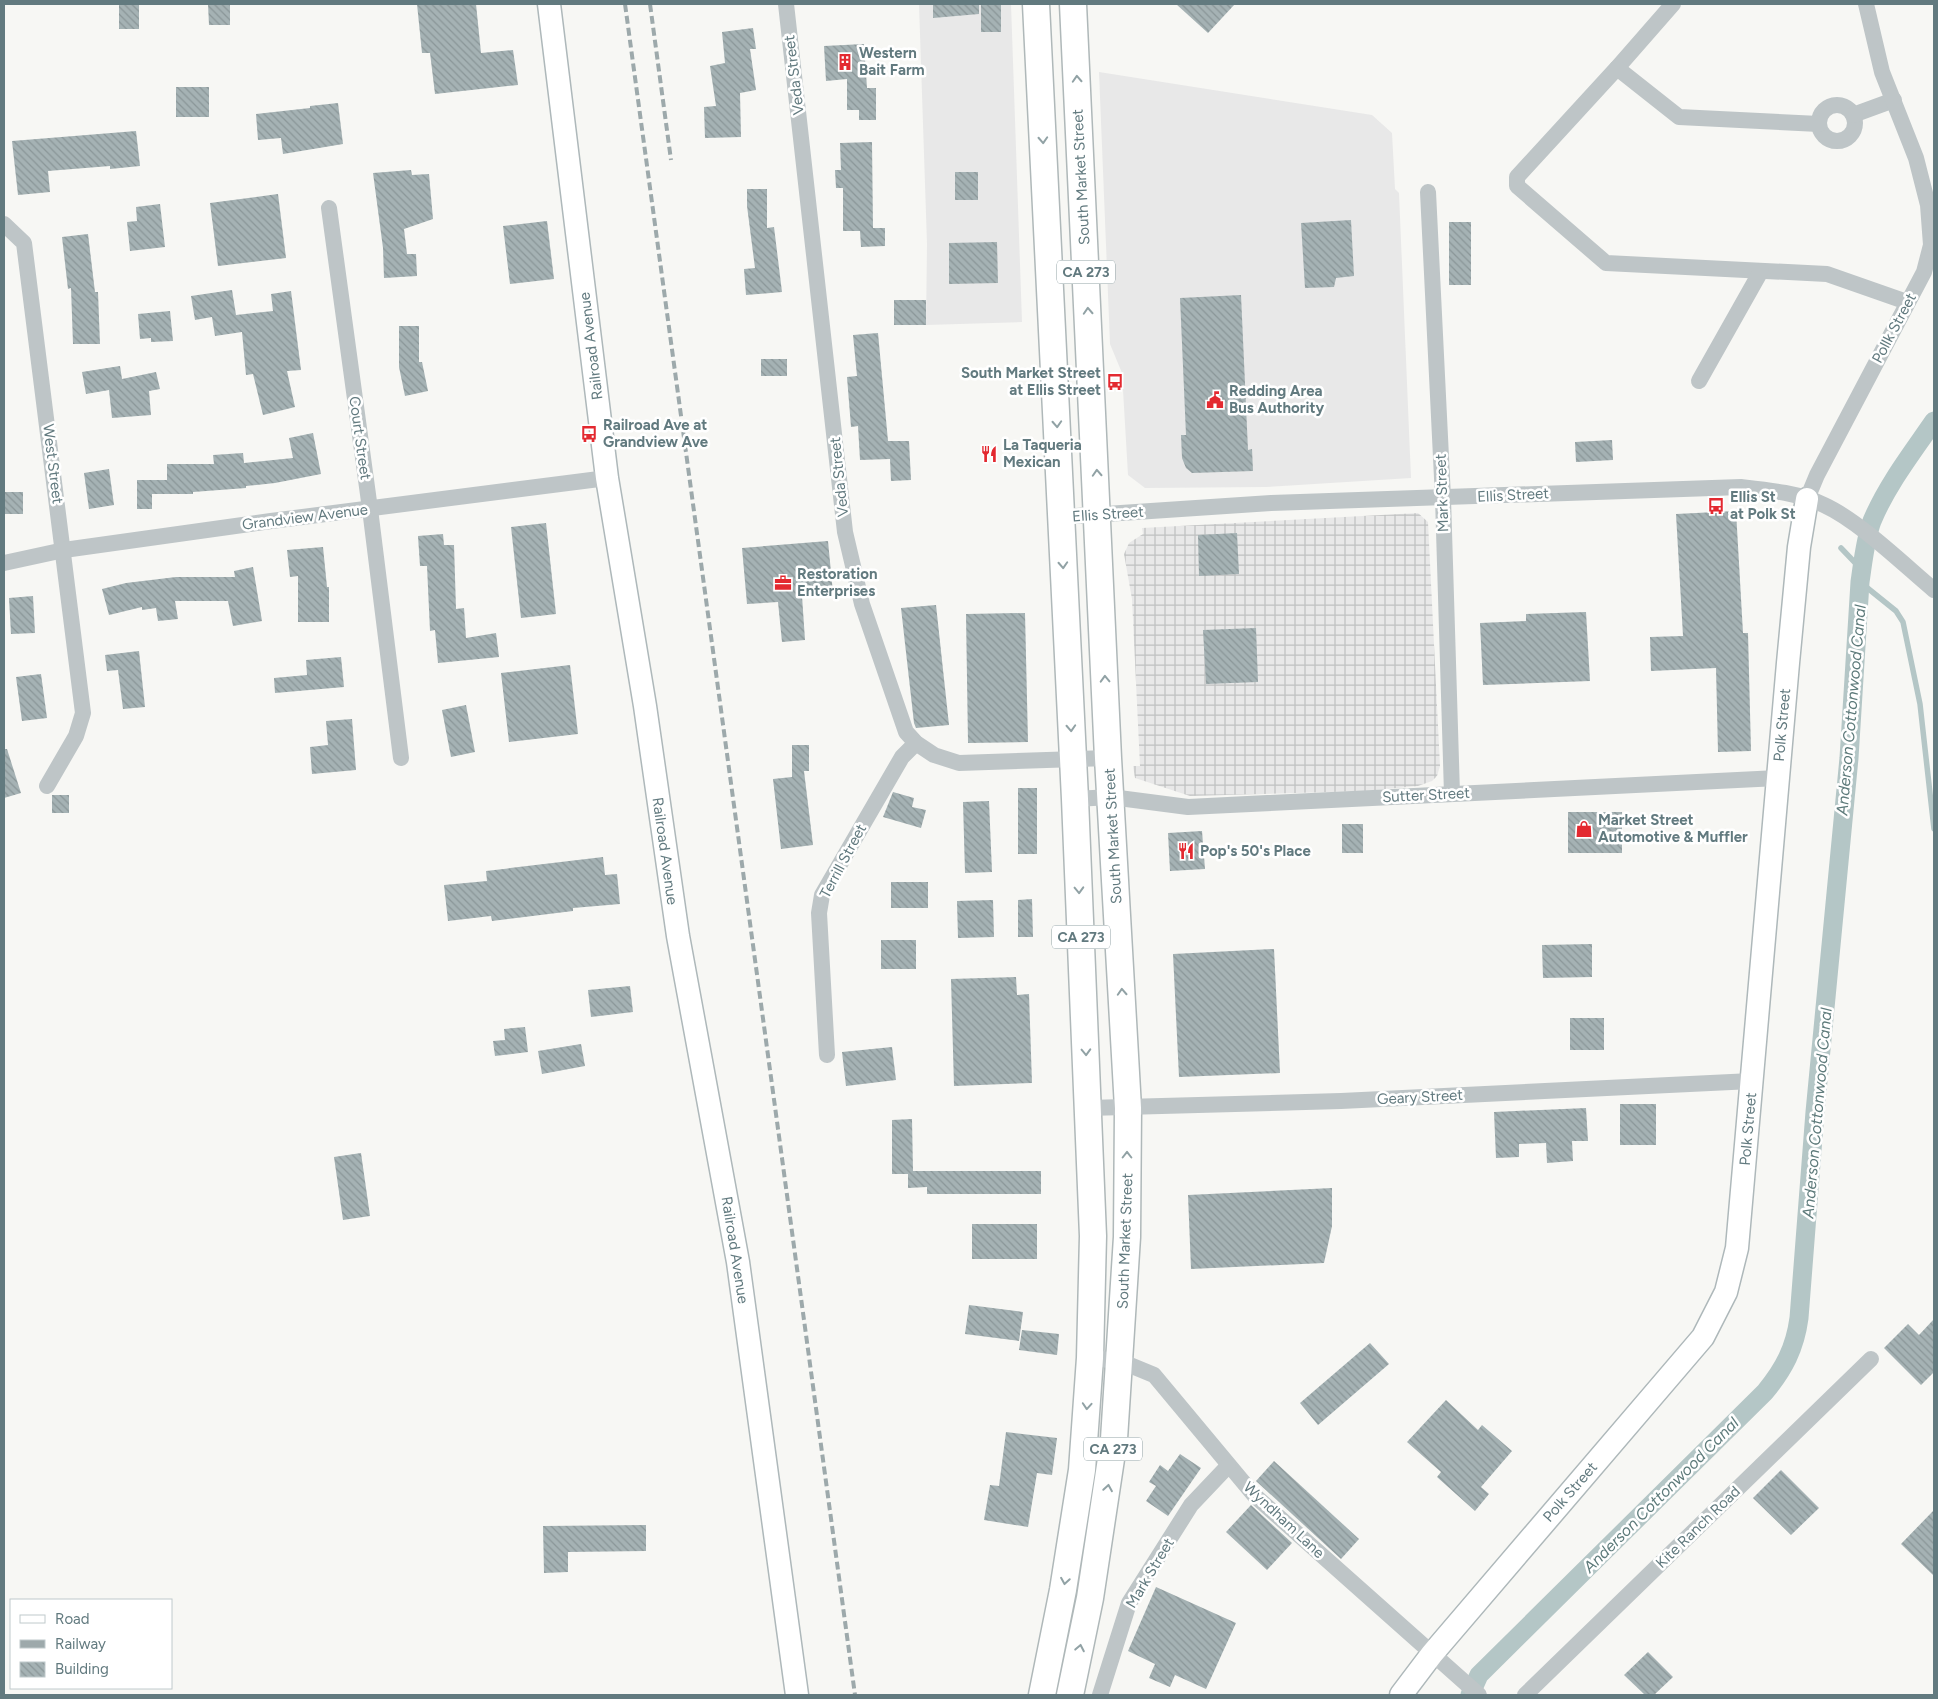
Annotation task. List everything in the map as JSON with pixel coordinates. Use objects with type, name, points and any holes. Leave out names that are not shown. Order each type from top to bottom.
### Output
[{"type":"main road","name":"Railroad Avenue","points":[[549,4],[607,478],[645,706],[678,936],[738,1262],[797,1695]]},
{"type":"main road","name":"CA 273","points":[[1036,4],[1075,799],[1093,1236],[1090,1358],[1080,1479],[1063,1590],[1042,1695]]},
{"type":"main road","name":"South Market Street","points":[[1070,1695],[1090,1598],[1109,1478],[1120,1361],[1127,1237],[1128,1108],[1108,758],[1099,514],[1073,4]]},
{"type":"main road","points":[[1046,204],[1082,199]]},
{"type":"main road","name":"Polk Street","points":[[1401,1695],[1432,1654],[1674,1372],[1710,1326],[1726,1292],[1737,1248],[1799,547],[1807,499]]},
{"type":"street","name":"Veda Street","points":[[786,4],[845,532],[862,604],[906,732],[916,743],[941,758],[959,763],[985,764],[1108,758]]},
{"type":"street","points":[[1673,4],[1517,177],[1517,186],[1606,263],[1827,274],[1907,302]]},
{"type":"street","name":"Pollk Street","points":[[1807,499],[1817,475],[1924,272],[1931,245],[1928,205],[1916,158],[1882,72],[1866,4]]},
{"type":"street","points":[[1617,68],[1679,117],[1819,124]]},
{"type":"street","points":[[1854,115],[1894,100]]},
{"type":"street","points":[[1832,105],[1845,106],[1854,115],[1855,126],[1853,132],[1838,141],[1827,138],[1820,130],[1819,124],[1822,112],[1832,105]]},
{"type":"street","name":"Mark Street","points":[[1428,192],[1442,498],[1452,794]]},
{"type":"street","name":"Court Street","points":[[329,208],[370,508],[401,758]]},
{"type":"street","name":"West Street","points":[[4,224],[24,243],[83,712],[76,736],[47,786]]},
{"type":"street","points":[[1699,381],[1761,271]]},
{"type":"street","name":"Grandview Avenue","points":[[4,563],[64,550],[607,478]]},
{"type":"street","name":"Ellis Street","points":[[1061,517],[1271,504],[1741,487],[1807,499],[1823,505],[1852,522],[1934,590]]},
{"type":"street","name":"Terrill Street","points":[[827,1055],[819,913],[822,895],[902,757],[916,743]]},
{"type":"street","name":"Sutter Street","points":[[1075,799],[1111,797],[1188,807],[1778,778]]},
{"type":"street","name":"Geary Street","points":[[1088,1108],[1341,1101],[1752,1081]]},
{"type":"street","name":"Wyndham Lane","points":[[1090,1358],[1120,1361],[1154,1376],[1254,1495],[1479,1695]]},
{"type":"street","name":"Kite Ranch Road","points":[[1525,1695],[1870,1359]]},
{"type":"street","name":"Mark Street","points":[[1100,1695],[1129,1603],[1191,1505],[1228,1466]]},
{"type":"shaded area","points":[[919,4],[1011,4],[1022,322],[926,325],[927,244]]},
{"type":"shaded area","points":[[1099,72],[1372,115],[1392,133],[1395,189],[1399,193],[1411,478],[1266,487],[1145,488],[1128,475],[1122,373],[1110,344]]},
{"type":"shaded area","points":[[1418,513],[1428,522],[1440,766],[1437,776],[1432,781],[1418,786],[1366,791],[1190,796],[1135,778],[1133,766],[1140,766],[1132,599],[1124,554],[1129,543],[1143,534],[1142,528]]},
{"type":"building","points":[[119,4],[139,4],[139,29],[119,29]]},
{"type":"building","points":[[208,4],[230,4],[230,25],[209,25]]},
{"type":"building","points":[[417,4],[476,4],[481,53],[513,50],[518,85],[435,94],[430,53],[422,53]]},
{"type":"building","points":[[933,4],[979,4],[979,14],[933,18]]},
{"type":"building","points":[[981,4],[1001,4],[1001,32],[981,32]]},
{"type":"building","points":[[1176,4],[1235,4],[1208,33]]},
{"type":"building","points":[[753,28],[756,49],[750,49],[756,90],[740,93],[741,137],[705,138],[704,107],[716,106],[710,66],[725,63],[722,32]]},
{"type":"building","points":[[864,44],[867,88],[876,88],[876,120],[859,120],[859,110],[847,110],[847,79],[826,81],[824,46]]},
{"type":"building","points":[[176,87],[209,87],[209,117],[176,117]]},
{"type":"building","points":[[338,103],[343,144],[283,154],[281,138],[258,140],[256,114]]},
{"type":"building","points":[[136,131],[140,166],[110,169],[110,166],[48,171],[50,192],[18,195],[12,141]]},
{"type":"building","points":[[872,142],[873,228],[885,228],[885,246],[861,247],[860,231],[843,231],[843,188],[836,188],[835,170],[841,170],[840,143]]},
{"type":"building","points":[[411,170],[412,175],[429,174],[433,219],[404,229],[407,254],[416,254],[417,276],[384,278],[383,248],[373,173]]},
{"type":"building","points":[[955,172],[978,172],[978,200],[955,200]]},
{"type":"building","points":[[747,189],[767,189],[767,228],[774,227],[782,292],[746,295],[744,269],[755,268],[747,206]]},
{"type":"building","points":[[278,194],[286,258],[218,266],[210,203]]},
{"type":"building","points":[[160,204],[165,247],[130,251],[127,222],[137,221],[136,207]]},
{"type":"building","points":[[1351,220],[1354,276],[1336,278],[1334,287],[1305,288],[1301,223]]},
{"type":"building","points":[[547,221],[554,279],[510,284],[503,226]]},
{"type":"building","points":[[1449,222],[1471,222],[1471,285],[1449,285]]},
{"type":"building","points":[[88,234],[95,292],[98,292],[100,344],[73,344],[71,288],[68,289],[62,237]]},
{"type":"building","points":[[997,242],[998,283],[949,284],[949,243]]},
{"type":"building","points":[[232,290],[236,315],[273,311],[271,294],[291,291],[301,370],[287,371],[295,407],[263,415],[253,374],[246,375],[242,332],[215,336],[212,317],[195,320],[191,296]]},
{"type":"building","name":"Redding Area Bus Authority","points":[[1241,295],[1248,450],[1252,449],[1253,471],[1192,473],[1186,468],[1182,458],[1181,435],[1186,435],[1180,298]]},
{"type":"building","points":[[894,300],[926,300],[926,325],[894,325]]},
{"type":"building","points":[[170,311],[173,341],[151,342],[151,338],[140,339],[138,314]]},
{"type":"building","points":[[399,326],[419,326],[419,362],[422,362],[428,391],[405,396],[399,367]]},
{"type":"building","points":[[878,333],[888,441],[909,441],[911,480],[891,481],[890,459],[860,460],[858,426],[851,427],[847,377],[857,376],[853,335]]},
{"type":"building","points":[[761,359],[787,359],[787,376],[761,376]]},
{"type":"building","points":[[120,366],[122,379],[156,372],[160,389],[149,391],[151,415],[112,418],[109,390],[86,394],[82,372]]},
{"type":"building","points":[[313,433],[321,474],[275,483],[246,486],[246,488],[193,492],[193,494],[152,494],[152,509],[137,509],[137,480],[167,480],[167,464],[214,464],[213,455],[243,453],[244,463],[293,458],[289,438]]},
{"type":"building","points":[[1612,440],[1613,460],[1576,462],[1575,442]]},
{"type":"building","points":[[109,469],[114,505],[89,509],[84,473]]},
{"type":"building","points":[[4,492],[23,492],[23,514],[4,514]]},
{"type":"building","points":[[1736,511],[1743,633],[1748,633],[1751,751],[1718,752],[1716,668],[1651,671],[1650,637],[1683,636],[1676,514]]},
{"type":"building","points":[[546,523],[556,614],[521,618],[511,527]]},
{"type":"building","points":[[1237,533],[1239,574],[1199,576],[1198,535]]},
{"type":"building","points":[[443,534],[444,545],[454,545],[456,609],[464,608],[466,638],[496,633],[499,657],[438,663],[435,630],[430,631],[427,566],[420,566],[418,536]]},
{"type":"building","points":[[828,541],[833,593],[802,596],[805,640],[782,642],[778,602],[747,604],[742,548]]},
{"type":"building","points":[[323,547],[327,587],[329,587],[329,622],[298,622],[298,576],[290,577],[287,550]]},
{"type":"building","points":[[253,567],[262,621],[233,626],[228,601],[175,601],[178,619],[158,621],[156,608],[142,610],[142,607],[109,615],[102,589],[126,583],[176,577],[235,577],[234,571]]},
{"type":"building","points":[[33,596],[35,633],[11,634],[9,598]]},
{"type":"building","points":[[936,605],[949,725],[916,728],[901,608]]},
{"type":"building","points":[[1586,612],[1590,681],[1483,685],[1480,623],[1526,621],[1526,614]]},
{"type":"building","points":[[1025,613],[1028,742],[968,743],[966,614]]},
{"type":"building","points":[[1256,628],[1258,682],[1206,684],[1203,630]]},
{"type":"building","points":[[139,651],[145,707],[123,709],[118,670],[107,671],[105,655]]},
{"type":"building","points":[[341,657],[344,687],[275,693],[274,678],[307,675],[306,660]]},
{"type":"building","points":[[570,665],[578,734],[509,742],[501,673]]},
{"type":"building","points":[[41,674],[47,718],[22,721],[16,677]]},
{"type":"building","points":[[466,705],[475,752],[451,757],[442,710]]},
{"type":"building","points":[[352,719],[356,770],[312,774],[310,747],[328,745],[326,721]]},
{"type":"building","points":[[792,745],[809,745],[809,771],[804,771],[813,845],[781,849],[773,779],[792,777]]},
{"type":"building","points":[[4,749],[7,749],[21,793],[4,798]]},
{"type":"building","points":[[1018,788],[1037,788],[1037,854],[1018,854]]},
{"type":"building","points":[[893,792],[914,798],[912,807],[926,810],[921,828],[883,817]]},
{"type":"building","points":[[52,795],[69,795],[69,813],[52,813]]},
{"type":"building","points":[[989,801],[992,872],[965,873],[963,802]]},
{"type":"building","points":[[1568,812],[1622,812],[1622,853],[1568,853]]},
{"type":"building","points":[[1342,824],[1363,824],[1363,853],[1342,853]]},
{"type":"building","name":"Pop's 50's Place","points":[[1202,831],[1205,869],[1170,871],[1168,833]]},
{"type":"building","points":[[603,857],[605,875],[617,874],[620,904],[573,908],[573,911],[492,921],[491,916],[448,921],[444,885],[487,881],[486,871]]},
{"type":"building","points":[[891,882],[928,882],[928,908],[891,908]]},
{"type":"building","points":[[1032,899],[1033,937],[1018,937],[1018,900]]},
{"type":"building","points":[[993,900],[994,937],[958,938],[957,901]]},
{"type":"building","points":[[881,940],[916,940],[916,969],[881,969]]},
{"type":"building","points":[[1592,944],[1592,977],[1543,978],[1542,945]]},
{"type":"building","points":[[1274,949],[1280,1073],[1179,1077],[1173,954]]},
{"type":"building","points":[[1016,977],[1017,995],[1029,994],[1032,1083],[954,1086],[951,979]]},
{"type":"building","points":[[630,986],[633,1012],[591,1017],[588,990]]},
{"type":"building","points":[[1570,1018],[1604,1018],[1604,1050],[1570,1050]]},
{"type":"building","points":[[525,1027],[528,1052],[495,1056],[493,1041],[505,1040],[504,1029]]},
{"type":"building","points":[[581,1044],[585,1066],[542,1074],[538,1051]]},
{"type":"building","points":[[892,1047],[896,1080],[846,1086],[842,1052]]},
{"type":"building","points":[[1620,1104],[1656,1104],[1656,1145],[1620,1145]]},
{"type":"building","points":[[1586,1108],[1588,1141],[1572,1141],[1573,1161],[1547,1163],[1546,1143],[1519,1144],[1519,1157],[1496,1158],[1494,1112]]},
{"type":"building","points":[[912,1119],[913,1171],[1041,1171],[1041,1194],[927,1194],[927,1187],[908,1188],[908,1174],[892,1174],[892,1120]]},
{"type":"building","points":[[361,1153],[370,1216],[343,1220],[334,1157]]},
{"type":"building","points":[[1332,1188],[1332,1226],[1324,1263],[1191,1269],[1188,1195]]},
{"type":"building","points":[[972,1224],[1037,1224],[1037,1259],[972,1259]]},
{"type":"building","points":[[969,1305],[1023,1312],[1019,1341],[965,1334]]},
{"type":"building","points":[[1934,1319],[1934,1372],[1921,1385],[1884,1348],[1908,1324],[1919,1335]]},
{"type":"building","points":[[1022,1330],[1059,1334],[1057,1355],[1019,1350]]},
{"type":"building","points":[[1370,1343],[1389,1364],[1318,1425],[1300,1403]]},
{"type":"building","points":[[1446,1400],[1478,1430],[1482,1425],[1512,1451],[1481,1487],[1489,1494],[1475,1511],[1437,1477],[1441,1472],[1407,1442]]},
{"type":"building","points":[[1006,1432],[1057,1438],[1052,1475],[1037,1473],[1028,1527],[984,1520],[990,1485],[999,1486]]},
{"type":"building","points":[[1180,1454],[1201,1468],[1168,1516],[1146,1501],[1156,1486],[1149,1482],[1160,1465],[1168,1471]]},
{"type":"building","points":[[1274,1461],[1359,1539],[1341,1559],[1256,1481]]},
{"type":"building","points":[[1781,1470],[1819,1508],[1791,1535],[1753,1498]]},
{"type":"building","points":[[1251,1505],[1292,1543],[1267,1570],[1226,1532]]},
{"type":"building","points":[[1934,1510],[1934,1576],[1901,1544]]},
{"type":"building","points":[[646,1525],[646,1551],[568,1552],[568,1572],[544,1573],[543,1526]]},
{"type":"building","points":[[1156,1587],[1236,1623],[1206,1689],[1175,1675],[1170,1687],[1149,1678],[1155,1664],[1128,1651]]},
{"type":"building","points":[[1648,1652],[1673,1677],[1654,1695],[1645,1695],[1624,1675]]},
{"type":"waterway","name":"Anderson Cottonwood Canal","points":[[1470,1695],[1479,1675],[1765,1392],[1788,1358],[1795,1339],[1799,1318],[1815,1112],[1849,758],[1863,559],[1872,521],[1878,508],[1900,470],[1934,421]]},
{"type":"waterway","points":[[1841,548],[1862,570]]},
{"type":"waterway","points":[[1860,582],[1896,611],[1903,622],[1920,704],[1934,829]]},
{"type":"railway","points":[[625,4],[855,1695]]},
{"type":"railway","points":[[650,4],[671,160]]},
{"type":"place","name":"Western Bait Farm","points":[[845,62]]},
{"type":"place","name":"South Market Street at Ellis Street","points":[[1115,382]]},
{"type":"place","name":"Redding Area Bus Authority","points":[[1215,400]]},
{"type":"place","name":"Railroad Ave at Grandview Ave","points":[[589,434]]},
{"type":"place","name":"La Taqueria Mexican","points":[[989,454]]},
{"type":"place","name":"Ellis St at Polk St","points":[[1716,506]]},
{"type":"place","name":"Restoration Enterprises","points":[[783,583]]},
{"type":"place","name":"Market Street Automotive & Muffler","points":[[1584,829]]},
{"type":"place","name":"Pop's 50's Place","points":[[1186,851]]}]
